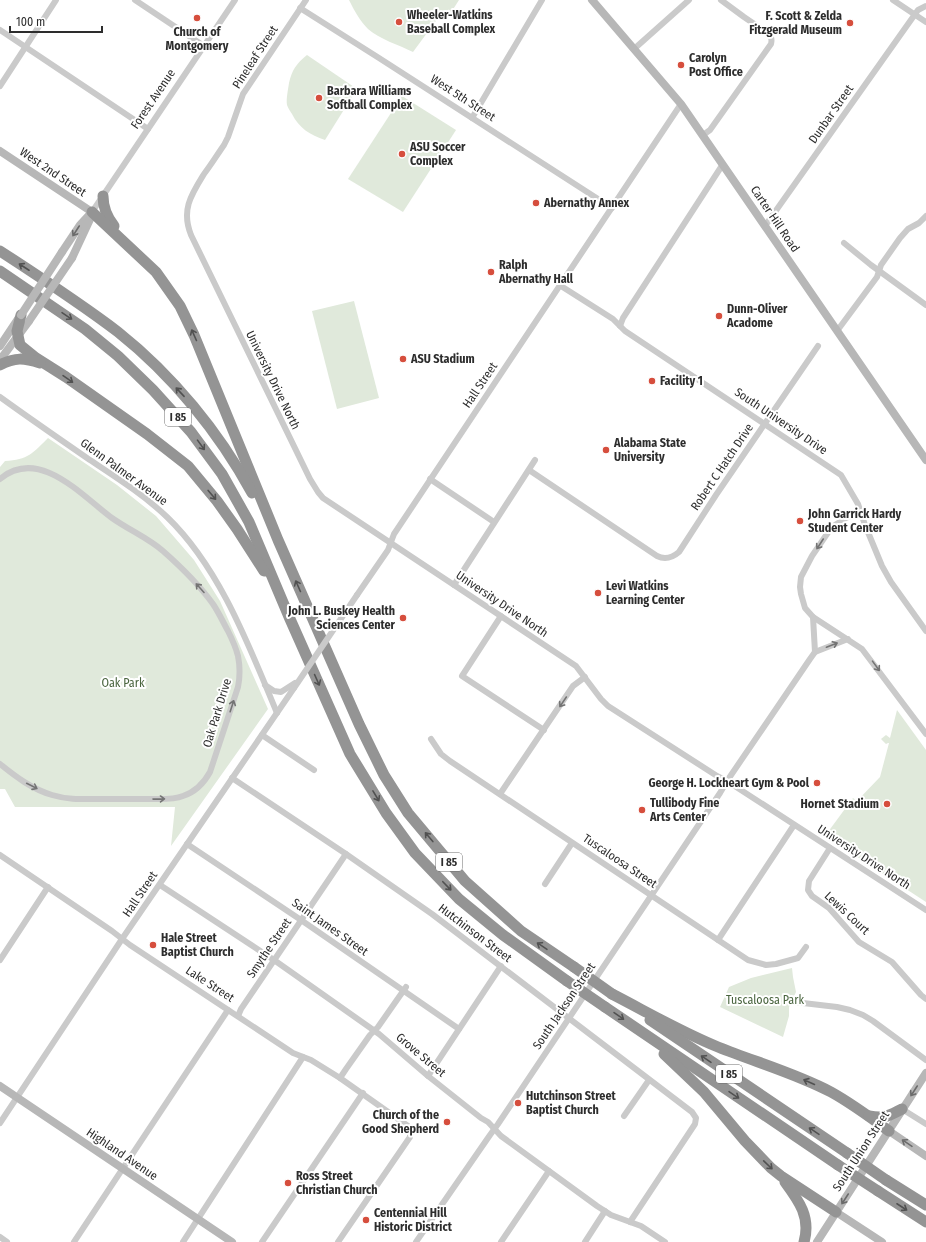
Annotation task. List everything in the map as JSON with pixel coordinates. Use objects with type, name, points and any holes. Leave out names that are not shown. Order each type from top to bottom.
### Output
[{"type":"highway","points":[[103,196],[105,210],[109,220],[127,244]]},
{"type":"highway","points":[[92,212],[156,272],[180,306],[194,335],[278,540]]},
{"type":"highway","name":"I 85","points":[[0,251],[82,305],[119,333],[150,361],[182,394],[212,430],[243,477],[278,540],[358,724],[384,775],[408,813],[465,881],[521,931],[846,1153],[926,1205]]},
{"type":"highway","name":"I 85","points":[[0,271],[85,329],[112,351],[153,390],[191,432],[222,474],[249,522],[350,754],[386,813],[415,853],[459,899],[497,931],[566,981],[838,1165],[926,1222]]},
{"type":"highway","points":[[25,318],[17,331],[20,344],[25,349],[147,434],[188,466],[217,501],[237,529],[263,570],[290,618]]},
{"type":"highway","points":[[0,365],[16,358],[35,361],[50,367]]},
{"type":"highway","points":[[612,994],[697,1037],[816,1085],[850,1103],[889,1131]]},
{"type":"highway","points":[[633,1026],[704,1092],[761,1158],[781,1176],[836,1212]]},
{"type":"highway","points":[[866,1115],[879,1118],[902,1109]]},
{"type":"highway","points":[[781,1176],[799,1200],[803,1210],[806,1228],[804,1242]]},
{"type":"main road","name":"Carter Hill Road","points":[[592,0],[681,104],[926,460]]},
{"type":"main road","name":"West 2nd Street","points":[[0,151],[92,212]]},
{"type":"main road","name":"Forest Avenue","points":[[25,318],[62,252],[80,225],[92,212]]},
{"type":"main road","name":"Forest Avenue","points":[[0,346],[25,318],[72,258],[91,219],[92,212]]},
{"type":"main road","points":[[0,360],[18,337]]},
{"type":"main road","name":"South Union Street","points":[[817,1242],[926,1073]]},
{"type":"main road","name":"Highland Avenue","points":[[0,1086],[232,1242]]},
{"type":"main road","points":[[889,1131],[926,1156]]},
{"type":"main road","points":[[836,1212],[882,1242]]},
{"type":"street","points":[[0,86],[56,0]]},
{"type":"street","points":[[135,0],[204,46]]},
{"type":"street","name":"Forest Avenue","points":[[92,212],[235,0]]},
{"type":"street","name":"Pineleaf Street","points":[[186,213],[192,193],[228,137],[243,94],[306,0]]},
{"type":"street","points":[[472,118],[542,0]]},
{"type":"street","points":[[634,49],[689,0]]},
{"type":"street","points":[[703,135],[710,130],[771,44],[772,38],[769,34],[744,18],[721,0]]},
{"type":"street","points":[[893,0],[926,22]]},
{"type":"street","name":"Dunbar Street","points":[[765,226],[914,15],[918,10],[926,6]]},
{"type":"street","name":"West 5th Street","points":[[300,8],[612,208]]},
{"type":"street","points":[[0,30],[148,129]]},
{"type":"street","name":"Hall Street","points":[[0,1123],[122,939],[388,550],[394,534],[430,479],[561,286],[681,104]]},
{"type":"street","points":[[620,326],[623,318],[723,164]]},
{"type":"street","name":"University Drive North","points":[[186,213],[191,235],[310,479],[318,492],[324,498],[576,666],[608,706],[926,910]]},
{"type":"street","points":[[837,331],[877,277],[881,265],[907,231],[926,216]]},
{"type":"street","points":[[844,244],[926,305]]},
{"type":"street","name":"South University Drive","points":[[561,286],[613,319],[625,331],[841,475],[855,498],[882,566],[891,582],[926,631]]},
{"type":"street","name":"Robert C Hatch Drive","points":[[529,470],[657,556],[662,558],[670,558],[679,552],[818,346]]},
{"type":"street","name":"Glenn Palmer Avenue","points":[[0,397],[127,484],[172,523],[193,547],[212,574],[228,602],[277,714]]},
{"type":"street","points":[[454,585],[535,460]]},
{"type":"street","name":"Oak Park Drive","points":[[0,479],[13,470],[27,468],[60,478],[71,484],[122,525],[163,551],[196,584],[218,612],[236,651],[240,677],[210,772],[198,788],[183,796],[174,798],[136,799],[66,798],[52,795],[27,784],[14,776],[0,764]]},
{"type":"street","points":[[430,479],[494,522]]},
{"type":"street","points":[[860,512],[835,525],[803,571],[800,581],[801,594],[805,608],[813,617],[848,639],[867,654],[926,734]]},
{"type":"street","points":[[501,616],[462,676],[544,730]]},
{"type":"street","points":[[813,617],[815,652],[848,639]]},
{"type":"street","name":"South Jackson Street","points":[[416,1242],[570,1018],[727,781],[815,652]]},
{"type":"street","points":[[500,794],[573,686],[585,677]]},
{"type":"street","name":"Hall Street","points":[[265,685],[274,691],[281,692],[300,679]]},
{"type":"street","points":[[262,735],[314,770]]},
{"type":"street","name":"Tuscaloosa Street","points":[[431,739],[446,758],[748,960],[766,965],[776,964],[798,958],[806,947]]},
{"type":"street","name":"Hutchinson Street","points":[[232,778],[346,854],[432,914],[692,1112],[696,1118],[695,1124],[630,1222]]},
{"type":"street","points":[[718,940],[794,825]]},
{"type":"street","points":[[545,884],[572,843]]},
{"type":"street","name":"Saint James Street","points":[[188,844],[404,989],[459,1029]]},
{"type":"street","name":"Lewis Court","points":[[830,848],[809,881],[808,887],[810,893],[829,908],[860,942],[892,962],[926,999]]},
{"type":"street","name":"Smythe Street","points":[[238,1016],[346,854]]},
{"type":"street","name":"Lake Street","points":[[0,855],[228,1010],[294,1053],[311,1060],[340,1078],[401,1121],[409,1129],[410,1137],[338,1242]]},
{"type":"street","name":"Grove Street","points":[[160,885],[274,960],[375,1030],[428,1076],[488,1122],[501,1136],[605,1211],[611,1215],[640,1226],[666,1242]]},
{"type":"street","points":[[0,960],[48,887]]},
{"type":"street","points":[[428,1076],[501,966]]},
{"type":"street","points":[[340,1078],[404,989]]},
{"type":"street","points":[[786,1001],[837,1007],[863,1015],[926,1060]]},
{"type":"street","points":[[74,1242],[228,1010]]},
{"type":"street","points":[[183,1242],[303,1057]]},
{"type":"street","points":[[624,1116],[649,1080]]},
{"type":"street","points":[[262,1242],[362,1094]]},
{"type":"street","points":[[902,1109],[926,1124]]},
{"type":"street","points":[[500,1242],[549,1171]]},
{"type":"street","points":[[585,1242],[605,1211]]},
{"type":"street","points":[[0,1237],[7,1242]]},
{"type":"green space","name":"Wheeler-Watkins Baseball Complex","points":[[349,0],[459,0],[452,11],[441,14],[413,52],[383,39],[368,29],[360,19]]},
{"type":"green space","name":"Barbara Williams Softball Complex","points":[[307,55],[354,87],[355,92],[325,140],[314,136],[302,127],[295,119],[287,105],[289,83],[292,74],[297,64]]},
{"type":"green space","name":"ASU Soccer Complex","points":[[402,96],[456,130],[403,212],[348,179]]},
{"type":"green space","points":[[354,301],[379,398],[337,409],[312,311]]},
{"type":"green space","name":"Oak Park","points":[[48,438],[117,485],[156,516],[194,560],[220,601],[268,709],[171,846],[175,807],[15,807],[5,789],[0,789],[0,467],[5,461],[19,459],[30,455]]},
{"type":"green space","name":"Hornet Stadium","points":[[897,710],[926,750],[926,902],[825,836],[853,798],[857,801],[880,777],[889,743],[886,744],[881,739],[886,735],[890,738]]},
{"type":"green space","name":"Tuscaloosa Park","points":[[792,968],[796,992],[789,1007],[789,1016],[783,1037],[720,1007],[729,987],[751,978]]},
{"type":"place","name":"Church of Montgomery","points":[[197,18]]},
{"type":"place","name":"Wheeler-Watkins Baseball Complex","points":[[399,22]]},
{"type":"place","name":"F. Scott & Zelda Fitzgerald Museum","points":[[850,23]]},
{"type":"place","name":"Carolyn Post Office","points":[[681,65]]},
{"type":"place","name":"Barbara Williams Softball Complex","points":[[319,98]]},
{"type":"place","name":"ASU Soccer Complex","points":[[402,154]]},
{"type":"place","name":"Abernathy Annex","points":[[536,203]]},
{"type":"place","name":"Ralph Abernathy Hall","points":[[491,272]]},
{"type":"place","name":"Dunn-Oliver Acadome","points":[[719,316]]},
{"type":"place","name":"ASU Stadium","points":[[403,359]]},
{"type":"place","name":"Facility 1","points":[[652,381]]},
{"type":"place","name":"Alabama State University","points":[[606,450]]},
{"type":"place","name":"John Garrick Hardy Student Center","points":[[800,521]]},
{"type":"place","name":"Levi Watkins Learning Center","points":[[598,593]]},
{"type":"place","name":"John L. Buskey Health Sciences Center","points":[[403,618]]},
{"type":"place","name":"George H. Lockheart Gym & Pool","points":[[817,783]]},
{"type":"place","name":"Hornet Stadium","points":[[887,804]]},
{"type":"place","name":"Tullibody Fine Arts Center","points":[[642,810]]},
{"type":"place","name":"Hale Street Baptist Church","points":[[153,945]]},
{"type":"place","name":"Hutchinson Street Baptist Church","points":[[518,1103]]},
{"type":"place","name":"Church of the Good Shepherd","points":[[447,1122]]},
{"type":"place","name":"Ross Street Christian Church","points":[[288,1183]]},
{"type":"place","name":"Centennial Hill Historic District","points":[[366,1220]]}]
